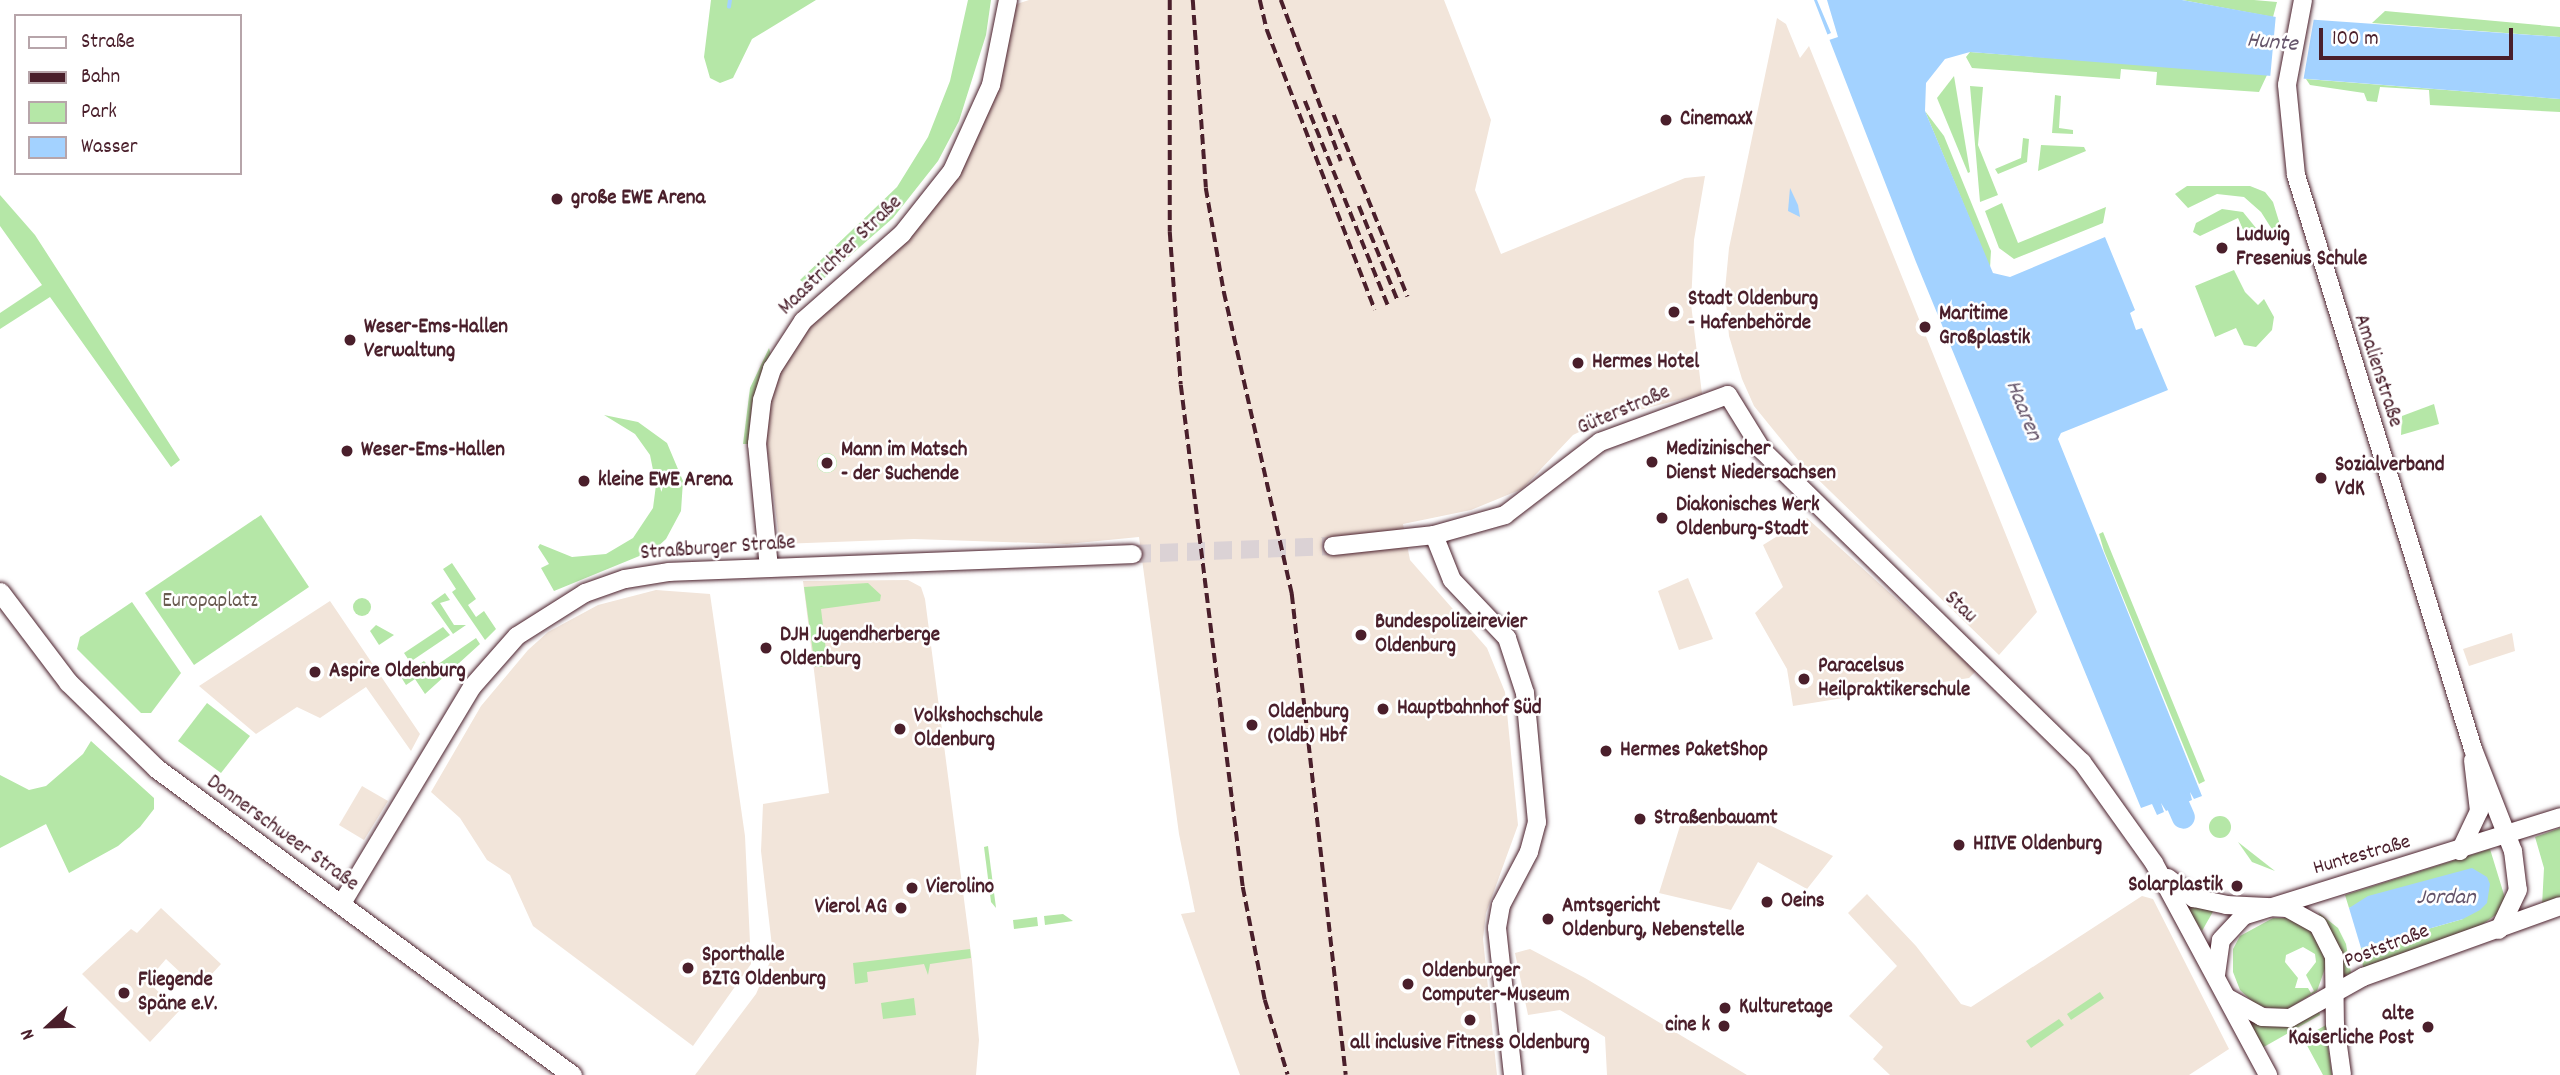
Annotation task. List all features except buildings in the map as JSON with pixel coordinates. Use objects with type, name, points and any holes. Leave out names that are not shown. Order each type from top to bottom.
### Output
[{"type":"main road","name":"Donnerschweer Straße","points":[[0,592],[68,682],[140,754],[572,1075]]},
{"type":"street","name":"Maastrichter Straße","points":[[769,568],[757,435],[766,385],[780,353],[817,307],[902,234],[952,171],[990,85],[1008,0]]},
{"type":"street","name":"Amalienstraße","points":[[2303,0],[2289,58],[2290,139],[2305,214],[2473,749],[2517,867],[2518,890],[2499,930]]},
{"type":"street","name":"Güterstraße","points":[[1434,535],[1505,515],[1600,442],[1728,395]]},
{"type":"street","name":"Stau","points":[[1728,395],[1762,450],[2082,762],[2154,863],[2268,1075]]},
{"type":"street","points":[[1334,546],[1434,535],[1452,580],[1507,638],[1525,693],[1537,822],[1530,852],[1501,905],[1497,944],[1513,1075]]},
{"type":"street","name":"Straßburger Straße","points":[[341,905],[472,687],[517,636],[567,601],[625,579],[669,572],[1133,554]]},
{"type":"street","name":"Amalienstraße","points":[[2460,851],[2479,811],[2473,749]]},
{"type":"street","name":"Huntestraße","points":[[2216,975],[2218,946],[2226,930],[2243,916],[2460,851],[2560,817]]},
{"type":"street","name":"Stau","points":[[2154,863],[2194,898],[2227,905],[2272,906]]},
{"type":"street","name":"Poststraße","points":[[2272,906],[2298,912],[2324,932],[2334,956],[2342,1075]]},
{"type":"street","name":"Poststraße","points":[[2335,993],[2362,977],[2560,906]]},
{"type":"street","points":[[2228,998],[2252,1013],[2280,1019],[2301,1013],[2335,993]]},
{"type":"shaded area","points":[[1029,0],[1444,0],[1491,120],[1475,190],[1501,254],[1685,178],[1705,176],[1694,240],[1691,304],[1702,394],[1608,418],[1573,435],[1522,489],[1471,510],[1403,524],[1410,560],[1487,648],[1505,692],[1518,825],[1486,913],[1483,939],[1497,1075],[1240,1075],[1181,914],[1195,912],[1179,834],[1139,537],[1067,544],[914,539],[780,544],[765,432],[774,387],[785,361],[815,319],[906,238],[1000,76],[1014,5]]},
{"type":"shaded area","points":[[1777,18],[1786,24],[1800,58],[1809,46],[2037,612],[1999,655],[1798,460],[1754,406],[1742,379],[1729,336],[1725,290],[1729,248]]},
{"type":"shaded area","points":[[1807,518],[1976,671],[1969,678],[1793,706],[1787,669],[1755,613],[1783,587],[1763,545]]},
{"type":"shaded area","points":[[1688,578],[1713,639],[1679,650],[1658,591]]},
{"type":"shaded area","points":[[908,580],[921,587],[925,599],[972,961],[979,1040],[976,1075],[695,1075],[756,994],[773,955],[761,851],[763,804],[829,793],[803,581]]},
{"type":"shaded area","points":[[656,590],[710,594],[745,836],[751,964],[693,1046],[533,926],[510,875],[487,860],[460,818],[431,792],[481,706],[528,650],[548,632],[598,605]]},
{"type":"shaded area","points":[[330,601],[420,734],[411,751],[366,687],[320,718],[297,707],[256,734],[199,686]]},
{"type":"shaded area","points":[[2512,633],[2515,651],[2469,666],[2463,649]]},
{"type":"shaded area","points":[[362,786],[388,801],[364,840],[339,825]]},
{"type":"shaded area","points":[[1759,820],[1833,856],[1807,889],[1758,862],[1731,910],[1659,893],[1680,826]]},
{"type":"shaded area","points":[[1867,894],[1916,946],[1961,1004],[1971,1007],[2142,896],[2153,899],[2229,1049],[2189,1075],[1890,1075],[1873,1059],[1883,1047],[1849,1016],[1897,966],[1848,913]]},
{"type":"shaded area","points":[[161,908],[221,964],[198,989],[166,959],[147,981],[179,1011],[150,1042],[82,974],[131,929],[137,933]]},
{"type":"shaded area","points":[[1530,949],[1585,978],[1747,1075],[1607,1075],[1605,1037],[1560,1010],[1528,1015],[1515,953]]},
{"type":"green space","points":[[711,0],[816,0],[752,39],[733,78],[720,83],[710,78],[704,57]]},
{"type":"green space","points":[[968,0],[991,0],[986,35],[959,121],[938,161],[893,218],[812,289],[800,280],[897,187],[928,137],[950,81]]},
{"type":"green space","points":[[2182,0],[2254,0],[2277,2],[2273,17]]},
{"type":"green space","points":[[2385,11],[2560,27],[2560,37],[2372,23]]},
{"type":"green space","points":[[1970,52],[2267,75],[2259,92],[2156,85],[2157,72],[2121,69],[2120,79],[1972,68],[1966,57]]},
{"type":"green space","points":[[1954,76],[1970,172],[1968,173],[1937,98]]},
{"type":"green space","points":[[2306,79],[2560,99],[2560,112],[2430,105],[2429,90],[2380,87],[2377,102],[2367,101],[2364,93],[2310,85]]},
{"type":"green space","points":[[1970,86],[1983,87],[1978,145],[1998,195],[1980,202]]},
{"type":"green space","points":[[2055,95],[2061,96],[2059,128],[2073,130],[2073,134],[2052,133]]},
{"type":"green space","points":[[1925,111],[1944,136],[1991,251],[1990,268]]},
{"type":"green space","points":[[2023,138],[2029,139],[2027,162],[1998,174],[1995,169],[2021,158]]},
{"type":"green space","points":[[2041,145],[2084,147],[2086,151],[2038,171]]},
{"type":"green space","points":[[2187,186],[2250,186],[2265,192],[2273,202],[2281,228],[2280,242],[2261,212],[2244,197],[2217,194],[2188,208],[2175,194]]},
{"type":"green space","points":[[0,195],[35,235],[180,460],[171,467],[50,297],[0,329],[0,313],[42,285],[0,226]]},
{"type":"green space","points":[[2002,203],[2018,243],[2106,207],[2103,223],[2014,259],[1999,248],[1985,211]]},
{"type":"green space","points":[[2222,209],[2243,212],[2256,228],[2244,232],[2238,218],[2200,236],[2193,232],[2196,223]]},
{"type":"green space","points":[[2234,270],[2245,292],[2258,305],[2264,299],[2274,317],[2272,330],[2256,347],[2244,345],[2236,328],[2215,337],[2195,286]]},
{"type":"green space","points":[[769,348],[771,355],[752,404],[748,444],[743,444],[750,388]]},
{"type":"green space","points":[[2434,404],[2439,424],[2401,435],[2402,416]]},
{"type":"green space","points":[[604,415],[638,422],[667,443],[683,481],[681,511],[666,539],[654,550],[554,591],[541,568],[549,564],[538,547],[540,544],[572,557],[606,554],[633,538],[653,508],[656,485],[650,455],[635,434]]},
{"type":"green space","points":[[827,453],[834,456],[837,463],[834,470],[827,473],[820,470],[817,463],[820,456]]},
{"type":"green space","name":"Europaplatz","points":[[261,515],[309,587],[194,665],[145,593]]},
{"type":"green space","points":[[2103,532],[2205,781],[2199,784],[2104,551],[2099,534]]},
{"type":"green space","points":[[452,563],[476,599],[468,605],[476,617],[484,611],[496,629],[485,640],[452,592],[456,589],[443,569]]},
{"type":"green space","points":[[868,583],[881,595],[880,601],[821,609],[828,667],[815,667],[804,587]]},
{"type":"green space","points":[[445,593],[450,600],[440,603],[454,625],[466,625],[453,634],[431,603]]},
{"type":"green space","points":[[358,598],[366,598],[371,607],[369,614],[358,616],[353,611],[353,603]]},
{"type":"green space","name":"Europaplatz","points":[[132,602],[181,673],[151,713],[141,713],[77,649],[80,637]]},
{"type":"green space","points":[[376,625],[394,635],[379,645],[370,631]]},
{"type":"green space","points":[[443,627],[450,635],[410,662],[404,653]]},
{"type":"green space","points":[[476,638],[480,644],[425,694],[415,679],[406,685],[401,677],[424,661],[431,669]]},
{"type":"green space","points":[[207,703],[250,736],[221,773],[178,741]]},
{"type":"green space","points":[[91,741],[154,798],[154,809],[140,827],[118,846],[69,873],[46,824],[0,848],[0,775],[29,790],[46,786],[83,754]]},
{"type":"green space","points":[[2220,816],[2228,819],[2231,827],[2228,835],[2220,838],[2212,835],[2209,827],[2212,819]]},
{"type":"green space","points":[[2560,828],[2560,899],[2542,906],[2544,868],[2535,837]]},
{"type":"green space","points":[[2238,842],[2275,871],[2252,862]]},
{"type":"green space","points":[[988,846],[996,908],[991,902],[984,847]]},
{"type":"green space","points":[[2490,849],[2505,898],[2497,914],[2480,926],[2363,968],[2361,948],[2463,919],[2363,903],[2349,908],[2345,895]]},
{"type":"green space","points":[[2184,900],[2215,908],[2202,931],[2184,903]]},
{"type":"green space","points":[[2318,912],[2338,928],[2346,944],[2351,973],[2340,978],[2338,947]]},
{"type":"green space","points":[[1063,914],[1073,921],[1045,925],[1044,916]]},
{"type":"green space","points":[[1037,917],[1038,926],[1014,929],[1013,920]]},
{"type":"green space","points":[[2273,918],[2288,918],[2314,932],[2327,963],[2317,991],[2286,1010],[2257,1006],[2240,990],[2233,972],[2233,949],[2240,936]],"holes":[[[2303,947],[2315,954],[2316,962],[2306,975],[2314,991],[2311,993],[2308,988],[2295,988],[2298,978],[2285,962],[2286,955]]]},
{"type":"green space","points":[[970,949],[971,958],[930,964],[928,975],[924,964],[867,972],[868,982],[855,984],[853,963]]},
{"type":"green space","points":[[2100,992],[2104,998],[2071,1020],[2067,1014]]},
{"type":"green space","points":[[914,998],[916,1015],[883,1019],[881,1003]]},
{"type":"green space","points":[[2319,1011],[2320,1015],[2262,1048],[2247,1019],[2286,1027]]},
{"type":"green space","points":[[2059,1019],[2064,1025],[2031,1048],[2026,1041]]},
{"type":"green space","points":[[2326,1025],[2332,1075],[2323,1075],[2303,1038]]},
{"type":"water","name":"Hunte","points":[[1814,0],[2182,0],[2276,17],[2560,37],[2560,99],[1970,52],[1945,59],[1926,83],[1925,111],[1993,273],[2010,277],[2105,237],[2135,310],[2130,313],[2136,330],[2142,328],[2168,390],[2061,433],[2058,439],[2202,796],[2194,799],[2190,792],[2192,800],[2185,803],[2181,792],[2169,797],[2173,808],[2166,811],[2161,803],[2164,812],[2157,815],[2152,804],[2141,808],[1916,262]]},
{"type":"water","points":[[1790,188],[1798,205],[1800,217],[1788,211]]},
{"type":"water","name":"Jordan","points":[[2472,868],[2487,877],[2490,884],[2487,903],[2480,910],[2463,919],[2361,948],[2349,908],[2368,896]]},
{"type":"pier","points":[[1817,0],[1827,0],[1838,37],[1826,41],[1824,36],[1831,33]]},
{"type":"pier","points":[[2276,14],[2320,16],[2314,18],[2303,82],[2270,79]]},
{"type":"waterway","points":[[729,7],[730,0]]},
{"type":"waterway","name":"Haaren","points":[[2162,769],[2183,817]]},
{"type":"tunnel","points":[[1133,554],[1333,546]]},
{"type":"railway","points":[[1170,0],[1170,232],[1181,385],[1243,887],[1265,1000],[1288,1075]]},
{"type":"railway","points":[[1193,0],[1206,188],[1224,292],[1292,594],[1346,1075]]},
{"type":"railway","points":[[1260,0],[1267,30],[1375,310]]},
{"type":"railway","points":[[1281,0],[1341,161]]},
{"type":"railway","points":[[1305,101],[1388,305]]},
{"type":"railway","points":[[1334,115],[1408,297]]},
{"type":"railway","points":[[1359,206],[1398,301]]},
{"type":"place","name":"CinemaxX","points":[[1666,120]]},
{"type":"place","name":"große EWE Arena","points":[[557,199]]},
{"type":"place","name":"Ludwig Fresenius Schule","points":[[2222,248]]},
{"type":"place","name":"Stadt Oldenburg - Hafenbehörde","points":[[1674,312]]},
{"type":"place","name":"Maritime Großplastik","points":[[1925,327]]},
{"type":"place","name":"Weser-Ems-Hallen Verwaltung","points":[[350,340]]},
{"type":"place","name":"Hermes Hotel","points":[[1578,363]]},
{"type":"place","name":"Weser-Ems-Hallen","points":[[347,451]]},
{"type":"place","name":"Medizinischer Dienst Niedersachsen","points":[[1652,462]]},
{"type":"place","name":"Mann im Matsch - der Suchende","points":[[827,463]]},
{"type":"place","name":"Sozialverband VdK","points":[[2321,478]]},
{"type":"place","name":"kleine EWE Arena","points":[[584,481]]},
{"type":"place","name":"Diakonisches Werk Oldenburg-Stadt","points":[[1662,518]]},
{"type":"place","name":"Bundespolizeirevier Oldenburg","points":[[1361,635]]},
{"type":"place","name":"DJH Jugendherberge Oldenburg","points":[[766,648]]},
{"type":"place","name":"Aspire Oldenburg","points":[[315,672]]},
{"type":"place","name":"Paracelsus Heilpraktikerschule","points":[[1804,679]]},
{"type":"place","name":"Hauptbahnhof Süd","points":[[1383,709]]},
{"type":"place","name":"Oldenburg (Oldb) Hbf","points":[[1252,725]]},
{"type":"place","name":"Volkshochschule Oldenburg","points":[[900,729]]},
{"type":"place","name":"Hermes PaketShop","points":[[1606,751]]},
{"type":"place","name":"Straßenbauamt","points":[[1640,819]]},
{"type":"place","name":"HIIVE Oldenburg","points":[[1959,845]]},
{"type":"place","name":"Solarplastik","points":[[2237,886]]},
{"type":"place","name":"Vierolino","points":[[912,888]]},
{"type":"place","name":"Oeins","points":[[1767,902]]},
{"type":"place","name":"Vierol AG","points":[[901,908]]},
{"type":"place","name":"Amtsgericht Oldenburg, Nebenstelle","points":[[1548,919]]},
{"type":"place","name":"Sporthalle BZTG Oldenburg","points":[[688,968]]},
{"type":"place","name":"Oldenburger Computer-Museum","points":[[1408,984]]},
{"type":"place","name":"Fliegende Späne e.V.","points":[[124,993]]},
{"type":"place","name":"Kulturetage","points":[[1725,1008]]},
{"type":"place","name":"all inclusive Fitness Oldenburg","points":[[1470,1020]]},
{"type":"place","name":"cine k","points":[[1724,1026]]},
{"type":"place","name":"alte Kaiserliche Post","points":[[2428,1027]]}]
